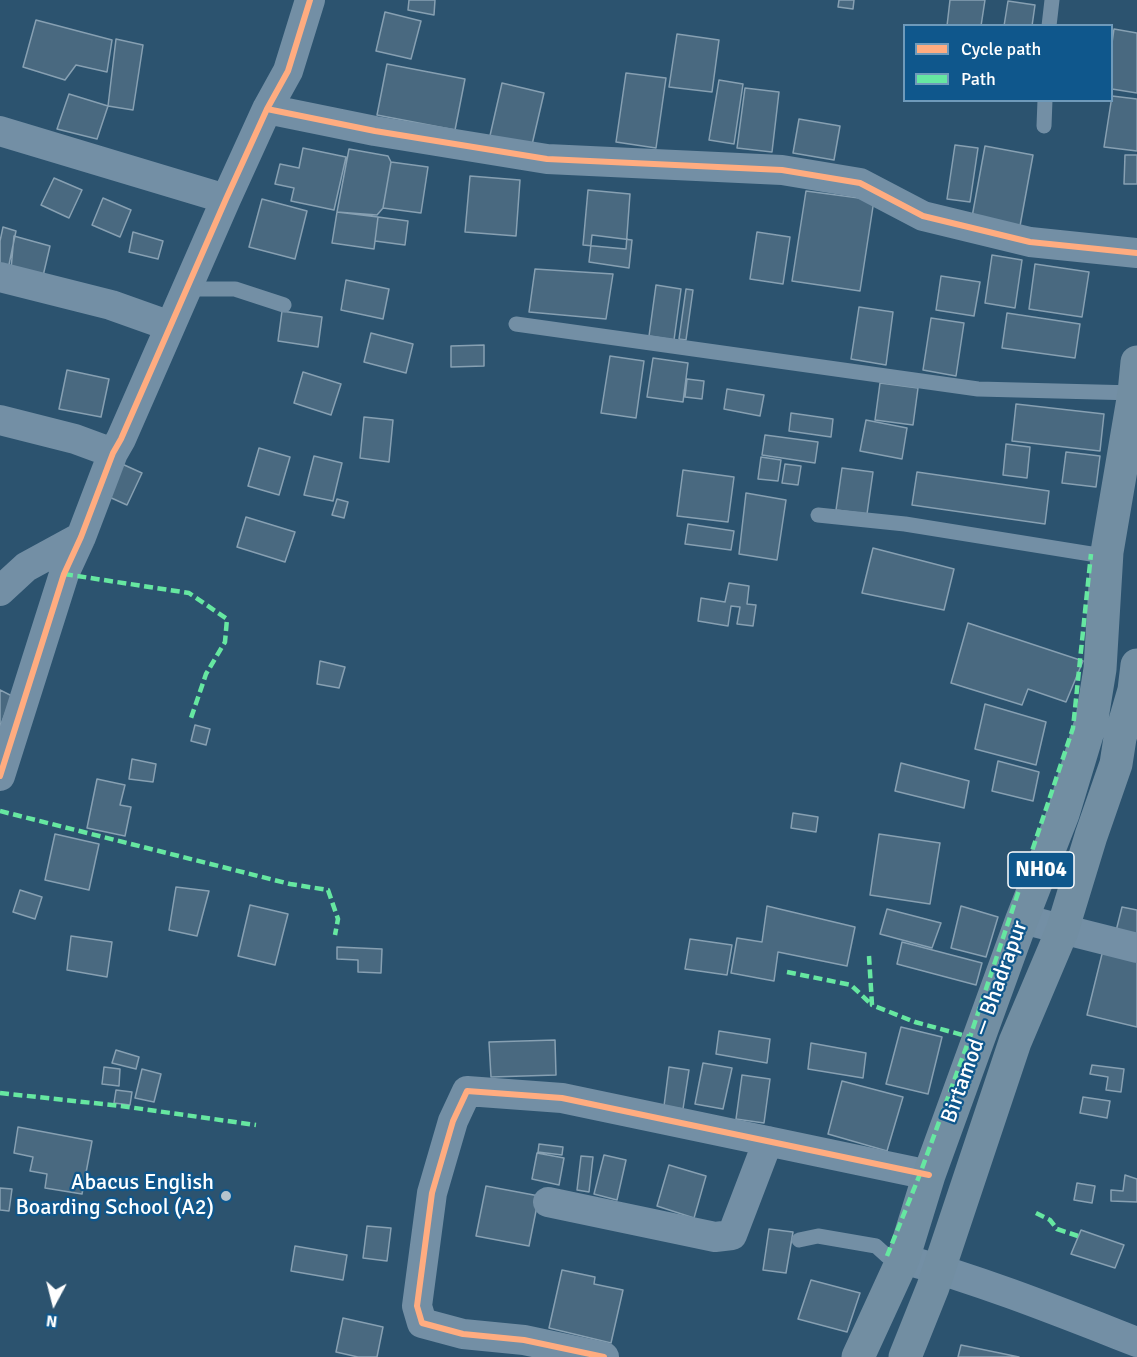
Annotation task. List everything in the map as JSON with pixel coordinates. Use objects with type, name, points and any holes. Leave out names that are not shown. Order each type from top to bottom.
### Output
[{"type":"main road","name":"Birtamod — Bhadrapur","points":[[858,1357],[903,1259],[929,1176],[1022,919],[1063,814],[1092,718],[1100,669],[1107,552],[1136,383]]},
{"type":"main road","name":"Birtamod — Bhadrapur","points":[[905,1357],[939,1269],[1015,1042],[1062,931],[1116,764],[1129,740],[1136,682]]},
{"type":"street","points":[[0,776],[64,574],[81,537],[113,453],[188,289],[226,199],[267,109],[288,71],[309,0]]},
{"type":"street","points":[[267,109],[375,131],[547,159],[782,170],[861,183],[923,216],[1030,242],[1137,253]]},
{"type":"street","points":[[0,131],[226,199]]},
{"type":"street","points":[[0,277],[111,305],[170,326]]},
{"type":"street","points":[[0,420],[75,439],[113,453]]},
{"type":"street","points":[[0,591],[26,567],[81,537]]},
{"type":"street","points":[[1022,919],[1062,931],[1137,948]]},
{"type":"street","points":[[604,1357],[524,1340],[463,1334],[422,1323],[417,1306],[432,1193],[453,1121],[467,1091],[562,1098],[929,1176]]},
{"type":"street","points":[[548,1203],[715,1237],[732,1235],[768,1141]]},
{"type":"street","points":[[903,1259],[939,1269],[1137,1342]]},
{"type":"lane","points":[[1049,24],[1052,0]]},
{"type":"lane","points":[[1044,126],[1045,102]]},
{"type":"lane","points":[[188,289],[235,289],[284,305]]},
{"type":"lane","points":[[516,324],[978,389],[1136,383]]},
{"type":"lane","points":[[818,515],[905,524],[1091,554],[1107,552]]},
{"type":"lane","points":[[799,1240],[818,1236],[876,1246],[887,1256],[903,1259]]},
{"type":"building","points":[[409,0],[435,0],[434,15],[408,10]]},
{"type":"building","points":[[839,0],[854,0],[853,9],[838,7]]},
{"type":"building","points":[[950,0],[985,0],[981,24],[947,24]]},
{"type":"building","points":[[1008,1],[1035,5],[1032,24],[1004,24]]},
{"type":"building","points":[[385,12],[421,21],[411,59],[376,51]]},
{"type":"building","points":[[36,20],[112,40],[107,72],[76,65],[65,80],[23,67]]},
{"type":"building","points":[[1114,29],[1137,33],[1137,93],[1113,89]]},
{"type":"building","points":[[677,34],[719,40],[712,92],[669,87]]},
{"type":"building","points":[[116,39],[143,45],[133,110],[108,106]]},
{"type":"building","points":[[387,64],[465,79],[455,130],[377,115]]},
{"type":"building","points":[[626,73],[666,78],[656,148],[616,142]]},
{"type":"building","points":[[719,80],[743,84],[734,144],[709,140]]},
{"type":"building","points":[[502,83],[544,93],[531,149],[489,140]]},
{"type":"building","points":[[745,88],[779,92],[772,152],[737,148]]},
{"type":"building","points":[[69,94],[108,106],[97,139],[57,129]]},
{"type":"building","points":[[1113,96],[1137,99],[1137,151],[1104,147]]},
{"type":"building","points":[[799,119],[840,126],[834,160],[793,153]]},
{"type":"building","points":[[955,145],[978,148],[970,202],[947,199]]},
{"type":"building","points":[[985,146],[1033,155],[1020,226],[972,217]]},
{"type":"building","points":[[303,148],[346,157],[334,210],[291,201],[294,188],[275,184],[280,164],[299,168]]},
{"type":"building","points":[[349,149],[388,156],[391,162],[383,208],[377,215],[337,212]]},
{"type":"building","points":[[1125,155],[1137,155],[1137,184],[1124,184]]},
{"type":"building","points":[[391,162],[428,167],[421,213],[383,208]]},
{"type":"building","points":[[470,176],[520,180],[516,236],[465,232]]},
{"type":"building","points":[[54,178],[82,190],[69,218],[41,205]]},
{"type":"building","points":[[588,190],[630,194],[626,249],[583,245]]},
{"type":"building","points":[[806,191],[874,200],[860,291],[792,281]]},
{"type":"building","points":[[103,198],[131,210],[120,237],[92,225]]},
{"type":"building","points":[[262,199],[307,211],[295,259],[249,247]]},
{"type":"building","points":[[337,212],[378,217],[374,249],[332,243]]},
{"type":"building","points":[[378,217],[408,221],[405,245],[375,241]]},
{"type":"building","points":[[3,227],[16,231],[6,279],[0,277],[0,241]]},
{"type":"building","points":[[133,232],[163,241],[158,259],[129,252]]},
{"type":"building","points":[[757,232],[790,237],[783,284],[750,279]]},
{"type":"building","points":[[592,235],[632,240],[629,268],[589,262]]},
{"type":"building","points":[[14,236],[50,246],[43,276],[11,269]]},
{"type":"building","points":[[992,255],[1022,260],[1015,308],[985,303]]},
{"type":"building","points":[[1035,264],[1089,272],[1082,317],[1029,309]]},
{"type":"building","points":[[535,269],[613,274],[606,319],[529,312]]},
{"type":"building","points":[[941,276],[980,282],[974,316],[936,310]]},
{"type":"building","points":[[346,280],[389,289],[383,319],[341,310]]},
{"type":"building","points":[[656,285],[681,289],[674,340],[649,336]]},
{"type":"building","points":[[686,289],[693,290],[686,340],[679,339]]},
{"type":"building","points":[[859,307],[893,312],[886,365],[851,359]]},
{"type":"building","points":[[282,311],[322,317],[318,347],[278,341]]},
{"type":"building","points":[[1007,313],[1080,324],[1075,358],[1002,348]]},
{"type":"building","points":[[931,318],[964,323],[956,376],[923,370]]},
{"type":"building","points":[[371,333],[413,344],[406,373],[364,362]]},
{"type":"building","points":[[484,345],[484,366],[451,367],[451,346]]},
{"type":"building","points":[[610,356],[644,361],[636,418],[601,413]]},
{"type":"building","points":[[653,358],[688,363],[683,402],[647,397]]},
{"type":"building","points":[[67,370],[109,379],[101,417],[59,409]]},
{"type":"building","points":[[303,372],[341,384],[331,415],[294,403]]},
{"type":"building","points":[[687,379],[704,381],[702,399],[685,397]]},
{"type":"building","points":[[880,383],[918,388],[913,425],[875,420]]},
{"type":"building","points":[[727,389],[764,395],[760,416],[724,409]]},
{"type":"building","points":[[1016,404],[1104,414],[1100,451],[1012,441]]},
{"type":"building","points":[[791,413],[833,419],[831,437],[789,431]]},
{"type":"building","points":[[364,417],[393,420],[389,462],[360,458]]},
{"type":"building","points":[[866,420],[907,428],[902,459],[860,451]]},
{"type":"building","points":[[765,435],[818,442],[815,463],[762,455]]},
{"type":"building","points":[[1006,444],[1030,447],[1027,478],[1003,475]]},
{"type":"building","points":[[259,448],[290,457],[279,495],[248,486]]},
{"type":"building","points":[[1066,452],[1100,456],[1096,487],[1062,483]]},
{"type":"building","points":[[314,456],[342,463],[333,501],[304,495]]},
{"type":"building","points":[[761,457],[781,460],[778,481],[758,479]]},
{"type":"building","points":[[122,464],[142,473],[127,505],[107,496]]},
{"type":"building","points":[[785,464],[801,466],[798,485],[782,483]]},
{"type":"building","points":[[842,468],[873,472],[867,514],[836,510]]},
{"type":"building","points":[[683,470],[734,477],[728,522],[677,516]]},
{"type":"building","points":[[917,472],[1049,491],[1045,524],[912,505]]},
{"type":"building","points":[[746,493],[786,500],[777,560],[739,554]]},
{"type":"building","points":[[337,499],[348,502],[344,518],[332,515]]},
{"type":"building","points":[[246,517],[295,532],[285,562],[237,547]]},
{"type":"building","points":[[688,524],[734,531],[731,550],[685,544]]},
{"type":"building","points":[[873,548],[954,569],[944,610],[862,593]]},
{"type":"building","points":[[729,583],[749,586],[747,604],[756,605],[753,626],[737,624],[740,607],[731,606],[728,626],[698,621],[701,598],[725,602]]},
{"type":"building","points":[[968,623],[1083,661],[1066,702],[1028,689],[1022,705],[951,683]]},
{"type":"building","points":[[320,661],[345,667],[339,688],[317,684]]},
{"type":"building","points":[[0,690],[12,696],[0,727]]},
{"type":"building","points":[[985,704],[1046,722],[1036,765],[975,749]]},
{"type":"building","points":[[195,725],[210,729],[206,745],[191,741]]},
{"type":"building","points":[[132,759],[156,764],[153,782],[129,779]]},
{"type":"building","points":[[998,761],[1039,772],[1033,801],[992,791]]},
{"type":"building","points":[[901,763],[969,781],[964,808],[895,791]]},
{"type":"building","points":[[97,779],[125,785],[120,805],[131,807],[125,836],[87,828]]},
{"type":"building","points":[[793,813],[818,817],[816,832],[791,828]]},
{"type":"building","points":[[55,834],[99,844],[89,890],[45,880]]},
{"type":"building","points":[[879,834],[940,843],[930,904],[870,895]]},
{"type":"building","points":[[176,887],[209,891],[197,936],[169,930]]},
{"type":"building","points":[[20,890],[42,897],[35,919],[13,912]]},
{"type":"building","points":[[250,905],[288,914],[275,965],[238,956]]},
{"type":"building","points":[[767,906],[855,927],[847,966],[778,952],[774,981],[731,973],[737,938],[762,942]]},
{"type":"building","points":[[961,906],[998,917],[986,957],[951,948]]},
{"type":"building","points":[[1122,907],[1137,910],[1137,941],[1115,935]]},
{"type":"building","points":[[887,909],[941,923],[932,948],[880,934]]},
{"type":"building","points":[[71,936],[112,942],[107,977],[67,970]]},
{"type":"building","points":[[690,939],[732,945],[727,975],[685,969]]},
{"type":"building","points":[[902,942],[982,963],[976,985],[897,964]]},
{"type":"building","points":[[1104,946],[1137,954],[1137,1027],[1087,1015]]},
{"type":"building","points":[[337,947],[382,949],[381,973],[358,972],[358,960],[337,959]]},
{"type":"building","points":[[901,1027],[942,1037],[928,1094],[886,1084]]},
{"type":"building","points":[[719,1031],[770,1039],[767,1063],[716,1054]]},
{"type":"building","points":[[555,1040],[556,1075],[491,1077],[489,1042]]},
{"type":"building","points":[[811,1043],[866,1053],[863,1078],[808,1069]]},
{"type":"building","points":[[116,1050],[139,1057],[136,1069],[112,1063]]},
{"type":"building","points":[[703,1063],[732,1068],[723,1109],[695,1104]]},
{"type":"building","points":[[1092,1065],[1124,1069],[1121,1092],[1106,1090],[1108,1077],[1090,1074]]},
{"type":"building","points":[[104,1067],[120,1069],[119,1086],[102,1084]]},
{"type":"building","points":[[669,1067],[689,1070],[683,1109],[664,1106]]},
{"type":"building","points":[[142,1069],[161,1074],[154,1102],[135,1098]]},
{"type":"building","points":[[742,1075],[770,1079],[764,1123],[736,1119]]},
{"type":"building","points":[[842,1081],[903,1097],[887,1151],[828,1134]]},
{"type":"building","points":[[116,1090],[132,1092],[130,1105],[114,1103]]},
{"type":"building","points":[[1083,1097],[1110,1101],[1107,1118],[1080,1113]]},
{"type":"building","points":[[18,1127],[92,1141],[82,1194],[45,1188],[47,1174],[30,1171],[33,1157],[14,1153]]},
{"type":"building","points":[[539,1144],[563,1147],[562,1155],[538,1152]]},
{"type":"building","points":[[537,1153],[564,1158],[559,1185],[532,1179]]},
{"type":"building","points":[[604,1155],[626,1160],[617,1200],[594,1194]]},
{"type":"building","points":[[581,1156],[593,1157],[589,1192],[577,1190]]},
{"type":"building","points":[[669,1165],[706,1176],[694,1218],[657,1206]]},
{"type":"building","points":[[1125,1175],[1137,1179],[1137,1202],[1111,1201],[1111,1190],[1123,1191]]},
{"type":"building","points":[[1077,1183],[1095,1186],[1092,1203],[1074,1200]]},
{"type":"building","points":[[486,1186],[539,1196],[529,1246],[476,1236]]},
{"type":"building","points":[[0,1188],[12,1189],[9,1211],[0,1210]]},
{"type":"building","points":[[367,1226],[391,1228],[387,1261],[363,1258]]},
{"type":"building","points":[[769,1229],[793,1232],[786,1273],[763,1270]]},
{"type":"building","points":[[1081,1230],[1124,1245],[1115,1268],[1071,1254]]},
{"type":"building","points":[[295,1246],[347,1255],[343,1280],[291,1271]]},
{"type":"building","points":[[562,1270],[595,1277],[594,1284],[623,1290],[611,1343],[549,1328]]},
{"type":"building","points":[[811,1280],[860,1293],[847,1332],[798,1319]]},
{"type":"building","points":[[343,1318],[383,1327],[377,1357],[358,1357],[336,1352]]},
{"type":"building","points":[[961,1345],[1019,1357],[958,1357]]},
{"type":"marked path","points":[[887,1256],[970,1037],[1073,728],[1091,554]]},
{"type":"marked path","points":[[64,574],[189,593],[227,619],[225,642],[206,674],[190,721]]},
{"type":"marked path","points":[[0,811],[290,884],[328,890],[338,919],[335,935]]},
{"type":"marked path","points":[[869,956],[872,1005],[915,1022],[970,1037]]},
{"type":"marked path","points":[[787,972],[851,985],[872,1005]]},
{"type":"marked path","points":[[0,1093],[121,1106],[256,1125]]},
{"type":"marked path","points":[[1036,1213],[1050,1220],[1057,1229],[1078,1236]]},
{"type":"cycle path","points":[[0,776],[64,574],[81,537],[113,453],[226,199],[267,109],[288,71],[310,0]]},
{"type":"cycle path","points":[[267,109],[375,131],[547,159],[782,170],[860,183],[923,216],[1030,242],[1137,253]]},
{"type":"cycle path","points":[[604,1357],[524,1340],[463,1334],[422,1323],[417,1306],[432,1193],[453,1121],[467,1091],[562,1098],[929,1175]]},
{"type":"place","name":"Abacus English Boarding School (A2)","points":[[226,1196]]}]
